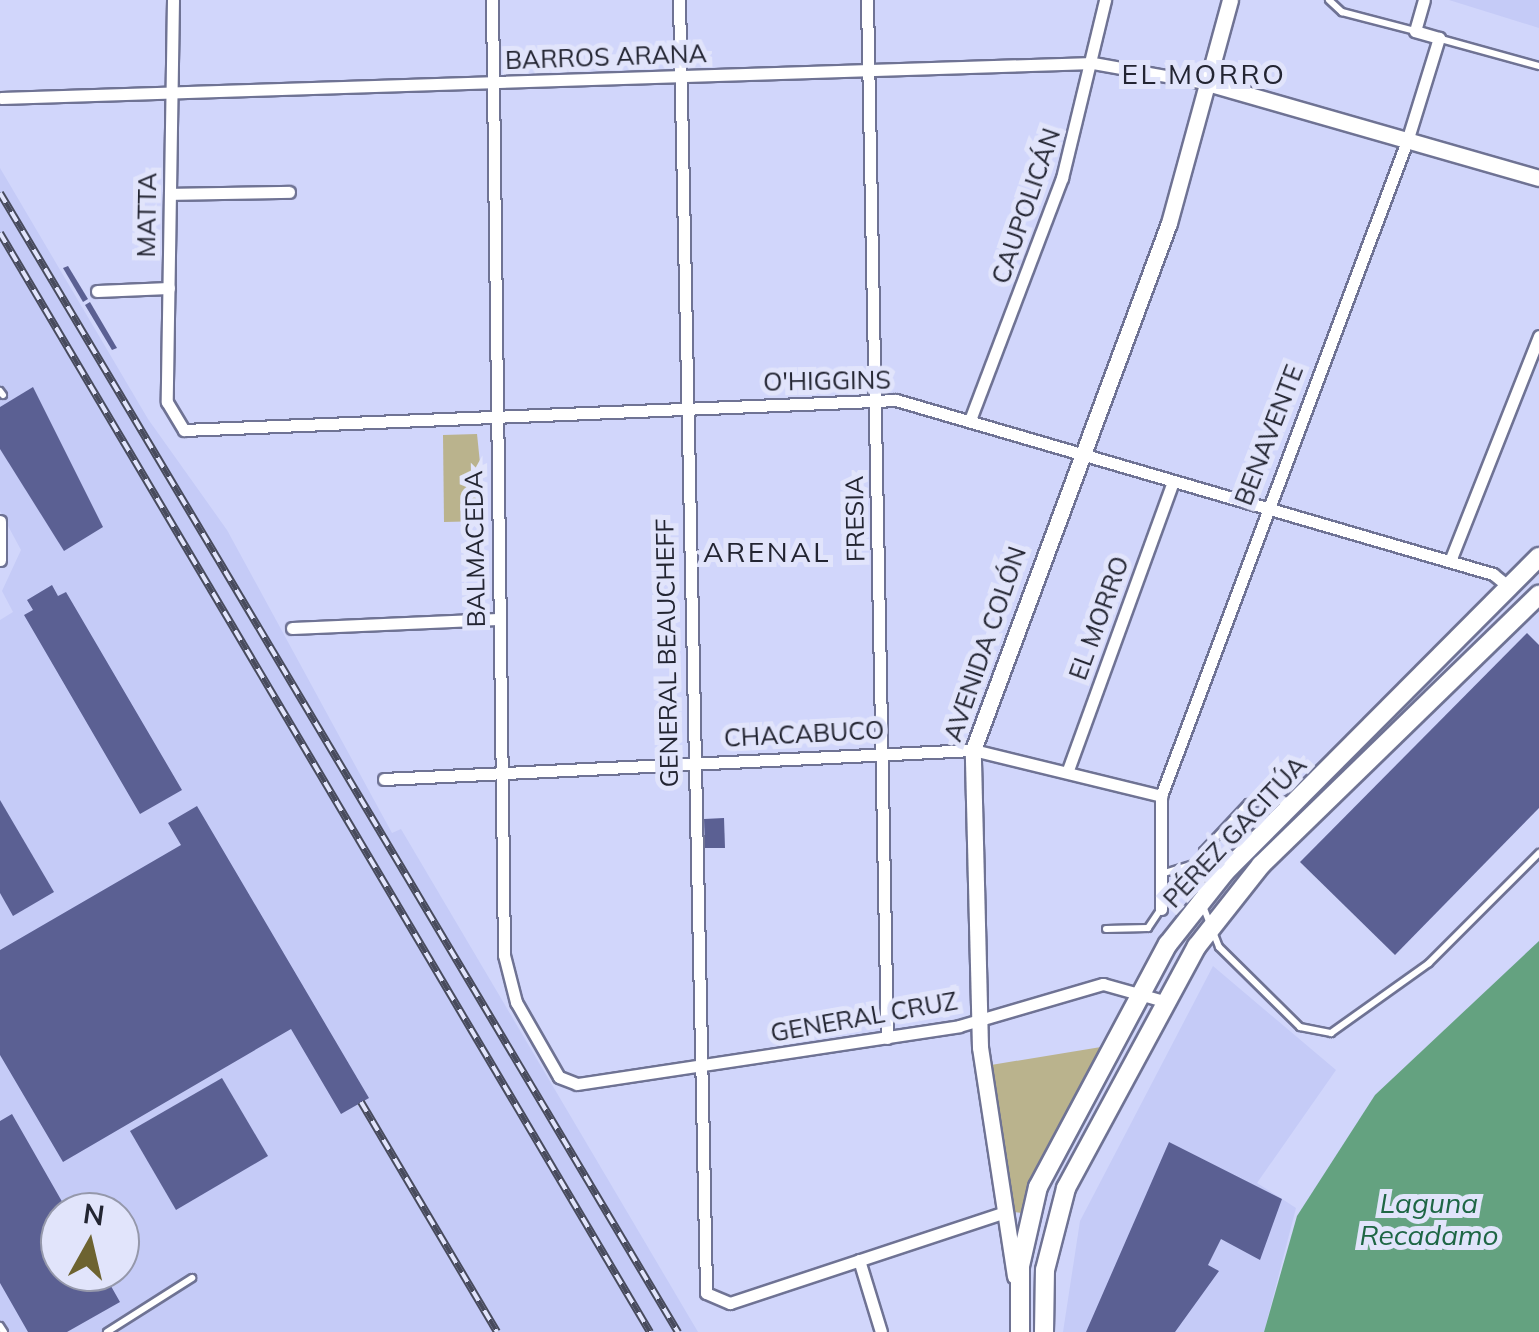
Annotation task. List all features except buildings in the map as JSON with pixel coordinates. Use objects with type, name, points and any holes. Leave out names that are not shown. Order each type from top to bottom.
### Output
[{"type":"main road","name":"AVENIDA COLÓN","points":[[1020,1332],[978,1019],[973,750],[1078,453],[1169,223],[1211,84],[1230,0]]},
{"type":"main road","points":[[1211,84],[1539,178]]},
{"type":"main road","name":"PÉREZ GACITÚA","points":[[1019,1310],[1038,1188],[1141,987],[1201,899],[1539,557]]},
{"type":"main road","name":"PÉREZ GACITÚA","points":[[1044,1332],[1058,1208],[1164,1001],[1207,931],[1400,724],[1538,599]]},
{"type":"street","name":"MATTA","points":[[172,0],[168,402],[179,427]]},
{"type":"street","name":"BALMACEDA","points":[[492,0],[505,965],[522,1014],[563,1082]]},
{"type":"street","name":"GENERAL BEAUCHEFF","points":[[679,0],[696,1068],[705,1286],[714,1302],[859,1260]]},
{"type":"street","name":"FRESIA","points":[[867,0],[888,1038]]},
{"type":"street","name":"CAUPOLICÁN","points":[[970,420],[1042,239],[1092,63],[1105,0]]},
{"type":"street","points":[[1424,0],[1415,31],[1440,38]]},
{"type":"street","name":"BENAVENTE","points":[[1161,909],[1161,796],[1264,508],[1408,138],[1440,38]]},
{"type":"street","name":"BARROS ARANA","points":[[2,98],[1092,63],[1211,84]]},
{"type":"street","points":[[170,194],[289,192]]},
{"type":"street","points":[[96,291],[169,288]]},
{"type":"street","points":[[1450,561],[1539,336]]},
{"type":"street","name":"O'HIGGINS","points":[[179,427],[209,434],[876,400],[970,420],[1450,561],[1509,587]]},
{"type":"street","name":"EL MORRO","points":[[1068,770],[1172,481]]},
{"type":"street","points":[[0,521],[2,555]]},
{"type":"street","points":[[292,628],[498,619]]},
{"type":"street","name":"CHACABUCO","points":[[384,779],[973,750],[1068,770],[1161,796]]},
{"type":"street","name":"GENERAL CRUZ","points":[[563,1082],[696,1068],[888,1038],[978,1019],[1103,984],[1141,987]]},
{"type":"street","points":[[1141,987],[1164,1001]]},
{"type":"street","points":[[880,1332],[859,1260],[1005,1212]]},
{"type":"lane","points":[[1329,0],[1342,12],[1415,31]]},
{"type":"lane","points":[[1440,38],[1539,66]]},
{"type":"lane","points":[[1160,874],[1198,864],[1252,800],[1296,800]]},
{"type":"lane","points":[[1198,864],[1207,931],[1300,1027],[1331,1033],[1429,963],[1539,853]]},
{"type":"lane","points":[[1106,929],[1148,928],[1161,909]]},
{"type":"lane","points":[[107,1332],[192,1278]]},
{"type":"shaded area","points":[[1449,0],[1539,0],[1539,28]]},
{"type":"shaded area","points":[[0,168],[148,419],[227,530],[392,833],[401,829],[698,1332],[0,1332],[0,620],[13,612],[2,591],[21,550],[0,511]]},
{"type":"shaded area","points":[[477,434],[486,521],[444,522],[443,435]]},
{"type":"shaded area","points":[[1213,966],[1336,1070],[1257,1183],[1296,1208],[1264,1332],[1063,1332],[1080,1221]]},
{"type":"shaded area","points":[[1101,1047],[1022,1213],[1014,1212],[991,1065]]},
{"type":"water","name":"Laguna Recadamo","points":[[1539,941],[1539,1332],[1264,1332],[1297,1216],[1375,1095]]},
{"type":"railway","points":[[0,193],[678,1332]]},
{"type":"railway","points":[[0,233],[650,1332]]},
{"type":"railway","points":[[361,1102],[497,1332]]},
{"type":"district","name":"EL MORRO","points":[[1204,74]]},
{"type":"district","name":"ARENAL","points":[[767,552]]}]
